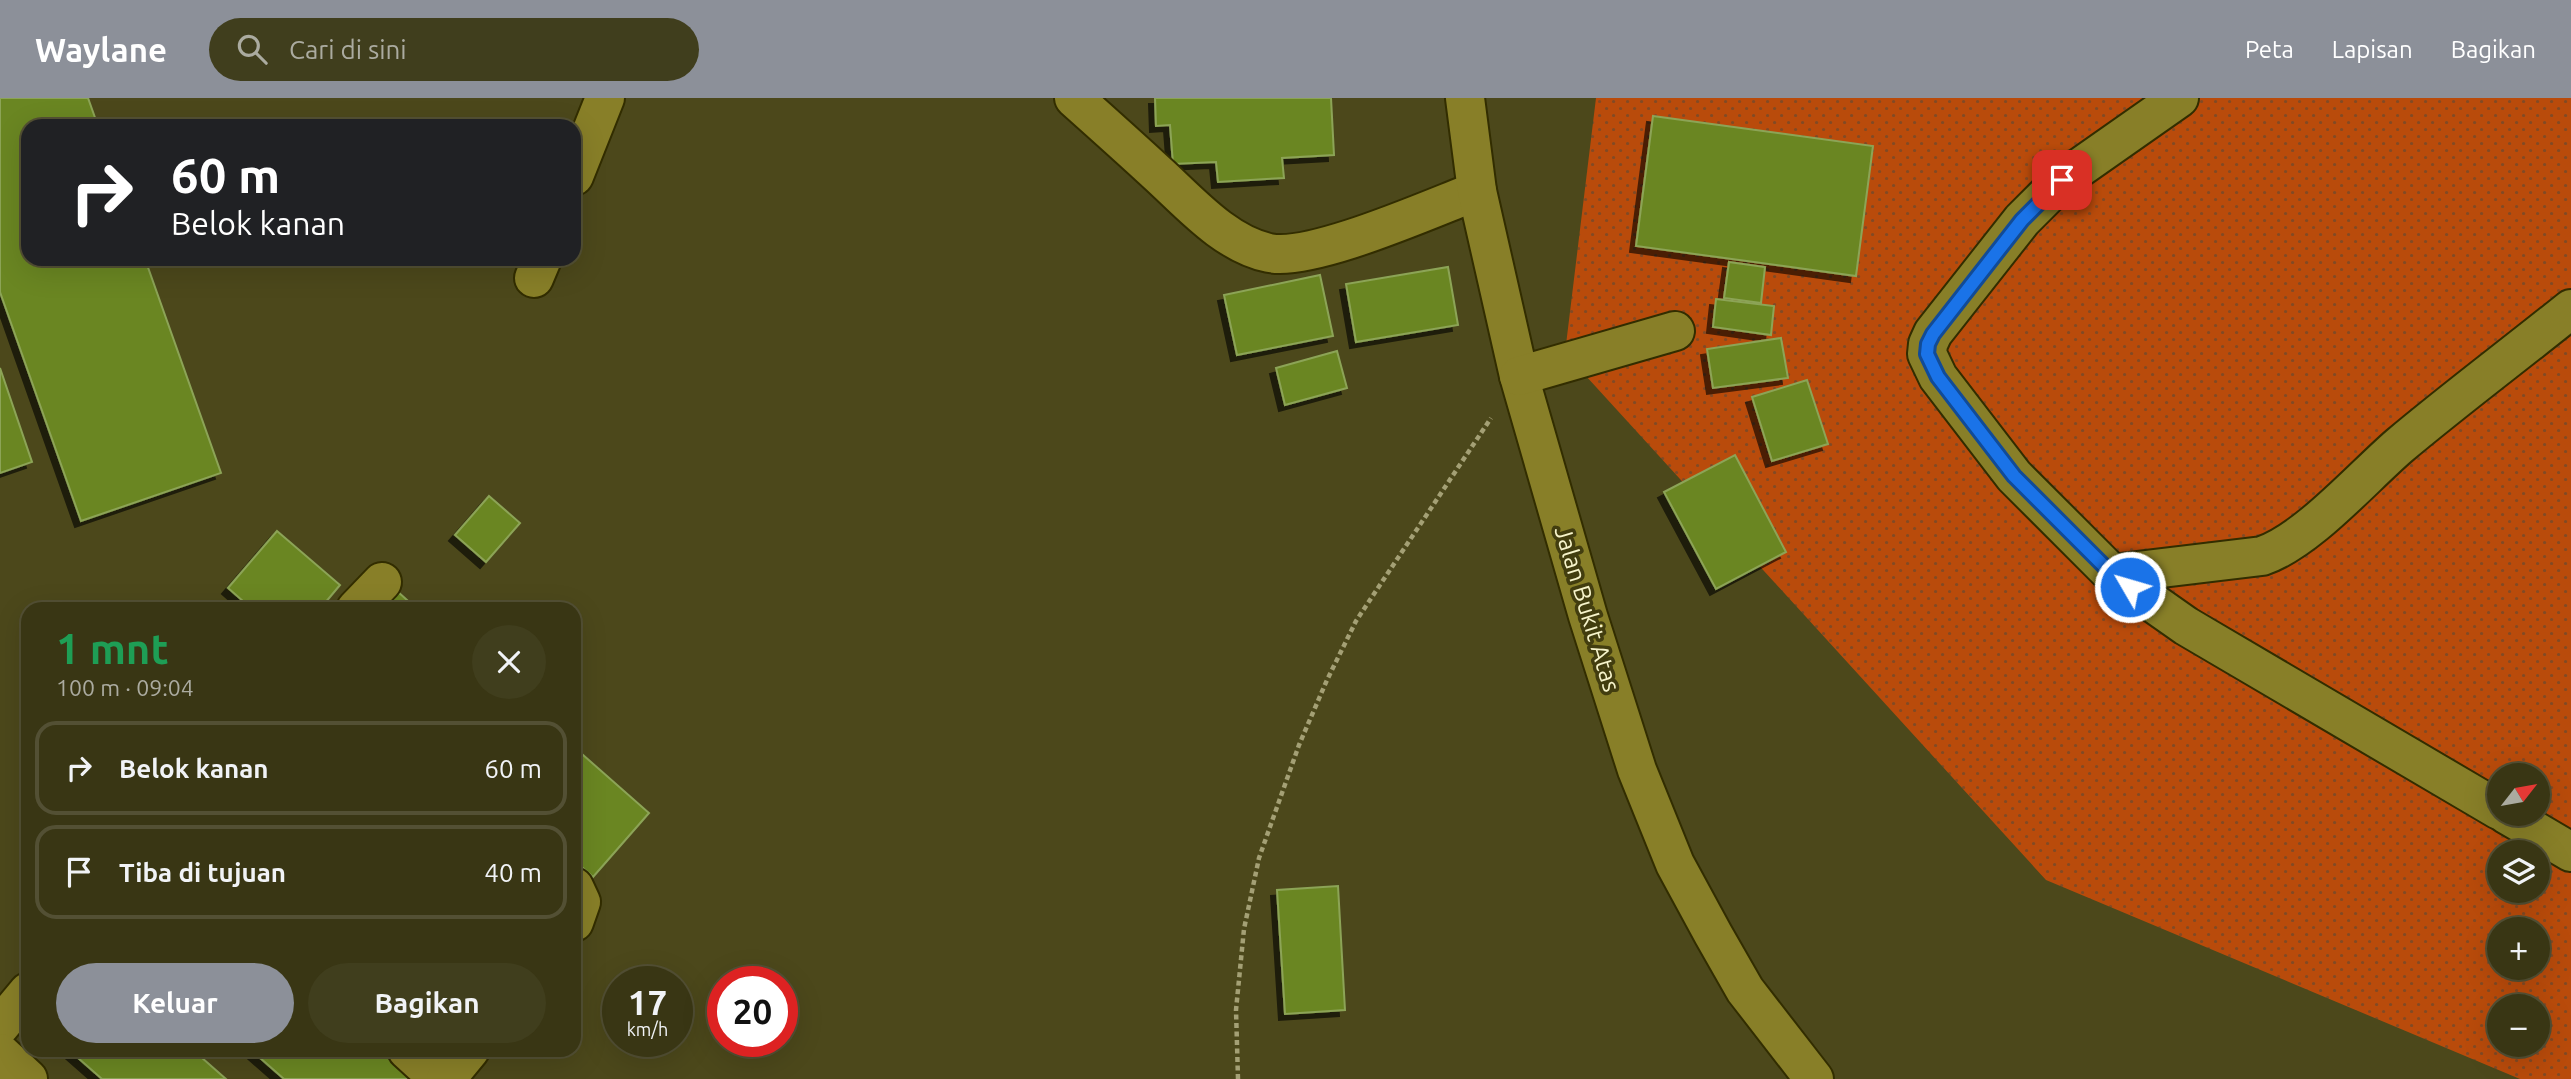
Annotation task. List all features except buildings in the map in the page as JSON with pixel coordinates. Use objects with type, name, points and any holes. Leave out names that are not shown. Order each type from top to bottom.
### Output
[{"type":"street","points":[[581,158],[605,98]]},
{"type":"street","points":[[1074,98],[1200,213],[1235,239],[1270,254],[1306,251],[1347,240],[1477,191]]},
{"type":"street","name":"Jalan Bukit Atas","points":[[1465,98],[1477,191],[1519,376],[1637,770],[1671,852],[1745,990],[1814,1079]]},
{"type":"street","points":[[2179,98],[2062,180],[2022,220],[1933,334],[1927,354],[1938,377],[2006,466],[2112,574],[2186,626],[2487,803]]},
{"type":"street","points":[[2112,574],[2262,556],[2275,551],[2300,535],[2399,447],[2571,309]]},
{"type":"street","points":[[1519,376],[1675,331]]},
{"type":"street","points":[[363,602],[382,582]]},
{"type":"street","points":[[2527,826],[2571,852]]},
{"type":"street","points":[[0,1026],[21,1000]]},
{"type":"street","points":[[0,1053],[28,1079]]},
{"type":"street","points":[[415,1057],[439,1079]]},
{"type":"street","points":[[446,1079],[464,1057]]},
{"type":"path","points":[[1238,1079],[1236,1010],[1244,929],[1259,858],[1299,745],[1326,680],[1356,621],[1519,376]]},
{"type":"shaded area","points":[[1596,98],[2571,98],[2571,1079],[2520,1079],[2046,880],[1565,353]]},
{"type":"route","points":[[2062,180],[2022,220],[1933,334],[1927,354],[1938,377],[2014,476],[2112,574],[2130,587]]}]
